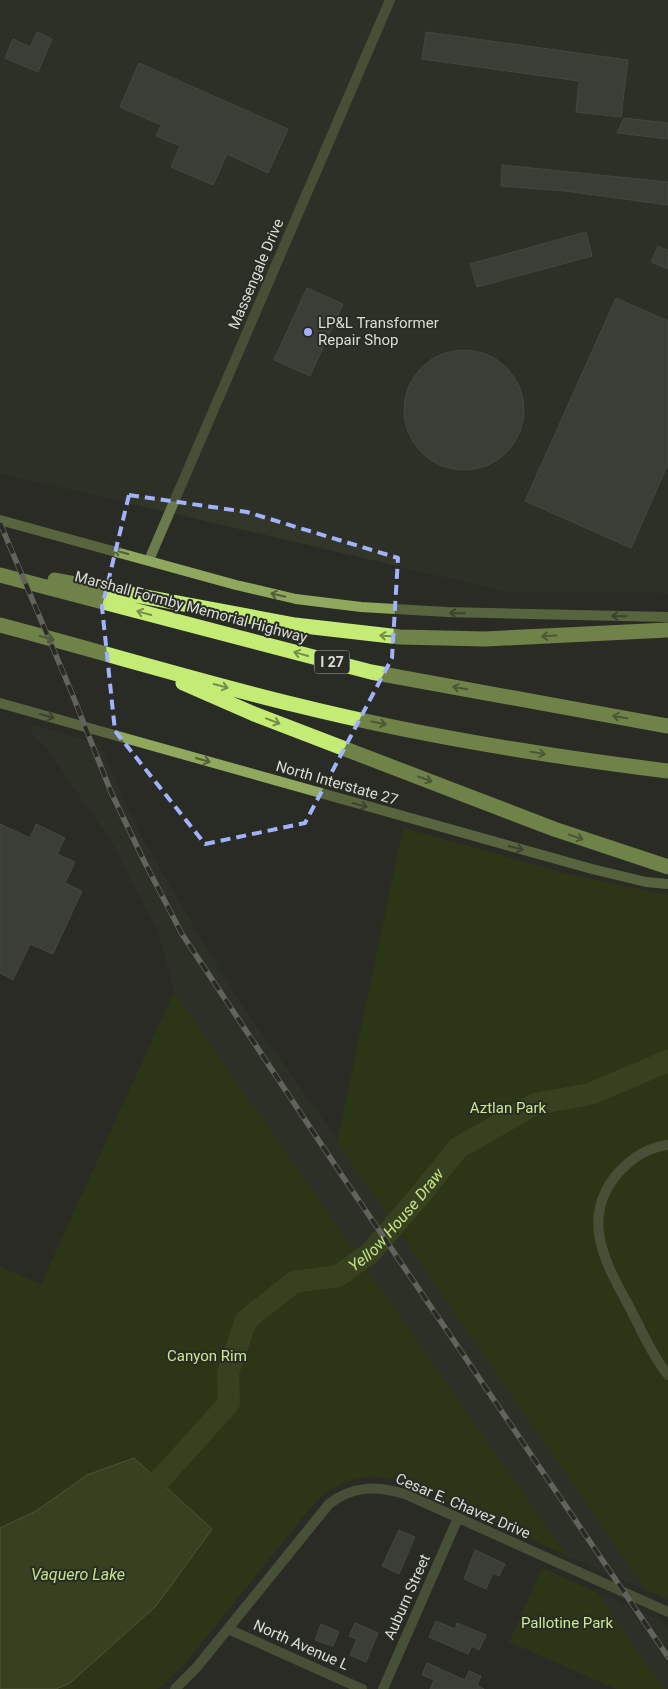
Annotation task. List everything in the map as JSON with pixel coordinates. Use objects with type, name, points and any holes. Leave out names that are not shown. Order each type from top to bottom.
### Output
[{"type":"highway","points":[[0,570],[295,625],[400,637],[485,639],[668,630]]},
{"type":"highway","name":"Marshall Formby Memorial Highway","points":[[0,575],[371,672],[668,726]]},
{"type":"highway","points":[[0,625],[296,706],[380,724],[559,756],[668,771]]},
{"type":"highway","points":[[148,666],[221,701],[254,714],[554,829],[668,868]]},
{"type":"main road","points":[[0,520],[236,585],[296,599],[361,607],[447,612],[668,617]]},
{"type":"main road","name":"North Interstate 27","points":[[0,702],[592,869],[646,882],[668,884]]},
{"type":"street","name":"Massengale Drive","points":[[149,560],[390,0]]},
{"type":"street","points":[[668,1145],[660,1146],[641,1154],[627,1164],[612,1180],[604,1194],[599,1232],[601,1247],[607,1265],[648,1343],[668,1375]]},
{"type":"street","name":"Cesar E. Chavez Drive","points":[[175,1689],[228,1629],[322,1513],[335,1500],[349,1492],[366,1488],[391,1490],[405,1494],[668,1612]]},
{"type":"street","name":"Auburn Street","points":[[383,1689],[458,1518]]},
{"type":"street","name":"North Avenue L","points":[[228,1629],[362,1689]]},
{"type":"highlighted area","points":[[129,495],[247,512],[398,558],[392,658],[305,823],[205,844],[115,731],[102,607]]},
{"type":"shaded area","points":[[0,0],[668,0],[668,593],[508,592],[0,473]]},
{"type":"shaded area","points":[[32,725],[100,744],[143,839],[241,1003],[646,1590],[567,1556],[174,992],[159,934],[114,846],[49,751],[31,734]]},
{"type":"shaded area","points":[[598,1593],[662,1621],[668,1630],[668,1689],[664,1689]]},
{"type":"green space","name":"Aztlan Park","points":[[403,828],[568,874],[668,895],[668,1600],[646,1590],[337,1142]]},
{"type":"green space","name":"Canyon Rim","points":[[174,992],[567,1556],[406,1482],[381,1477],[354,1480],[328,1491],[317,1500],[184,1665],[158,1689],[0,1689],[0,1267],[41,1284]]},
{"type":"green space","name":"Pallotine Park","points":[[542,1568],[598,1593],[664,1689],[616,1689],[509,1642]]},
{"type":"water","name":"Vaquero Lake","points":[[134,1458],[212,1529],[156,1606],[70,1683],[56,1689],[0,1689],[0,1528],[36,1511],[87,1475]]},
{"type":"building","points":[[37,32],[52,39],[38,72],[5,58],[13,39],[30,47]]},
{"type":"building","points":[[426,32],[628,60],[621,117],[576,112],[579,81],[422,59]]},
{"type":"building","points":[[139,63],[288,129],[268,173],[227,154],[213,185],[171,167],[180,146],[156,136],[161,125],[120,107]]},
{"type":"building","points":[[624,118],[668,123],[668,139],[617,133]]},
{"type":"building","points":[[502,165],[668,182],[668,205],[565,191],[501,186]]},
{"type":"building","points":[[586,232],[592,256],[477,287],[470,264]]},
{"type":"building","points":[[658,246],[668,250],[668,269],[651,262]]},
{"type":"building","name":"LP&L Transformer Repair Shop","points":[[307,288],[343,304],[310,376],[274,360]]},
{"type":"building","points":[[616,298],[668,321],[668,464],[631,548],[525,501]]},
{"type":"building","points":[[464,350],[487,354],[506,368],[520,387],[524,410],[520,433],[506,452],[487,466],[464,470],[441,466],[422,452],[408,433],[404,410],[408,387],[422,368],[441,354]]},
{"type":"building","points":[[0,824],[30,838],[36,824],[65,838],[57,854],[75,862],[65,883],[82,891],[53,954],[30,944],[13,980],[0,973]]},
{"type":"building","points":[[399,1530],[415,1537],[399,1574],[382,1566]]},
{"type":"building","points":[[475,1550],[505,1564],[499,1576],[493,1573],[486,1589],[464,1579]]},
{"type":"building","points":[[436,1621],[455,1629],[457,1623],[486,1635],[479,1650],[472,1646],[468,1654],[429,1637]]},
{"type":"building","points":[[355,1623],[378,1633],[366,1662],[350,1655],[357,1639],[349,1636]]},
{"type":"building","points":[[321,1624],[339,1632],[333,1646],[315,1640]]},
{"type":"building","points":[[427,1663],[465,1680],[469,1671],[481,1676],[477,1685],[484,1689],[430,1689],[434,1680],[422,1675]]},
{"type":"waterway","name":"Yellow House Draw","points":[[137,1502],[168,1471],[229,1403],[228,1373],[246,1320],[294,1282],[338,1276],[370,1253],[458,1148],[535,1104],[590,1094],[668,1061]]},
{"type":"railway","points":[[0,523],[71,691],[111,792],[182,934],[345,1180],[668,1657]]},
{"type":"place","name":"LP&L Transformer Repair Shop","points":[[308,332]]}]
